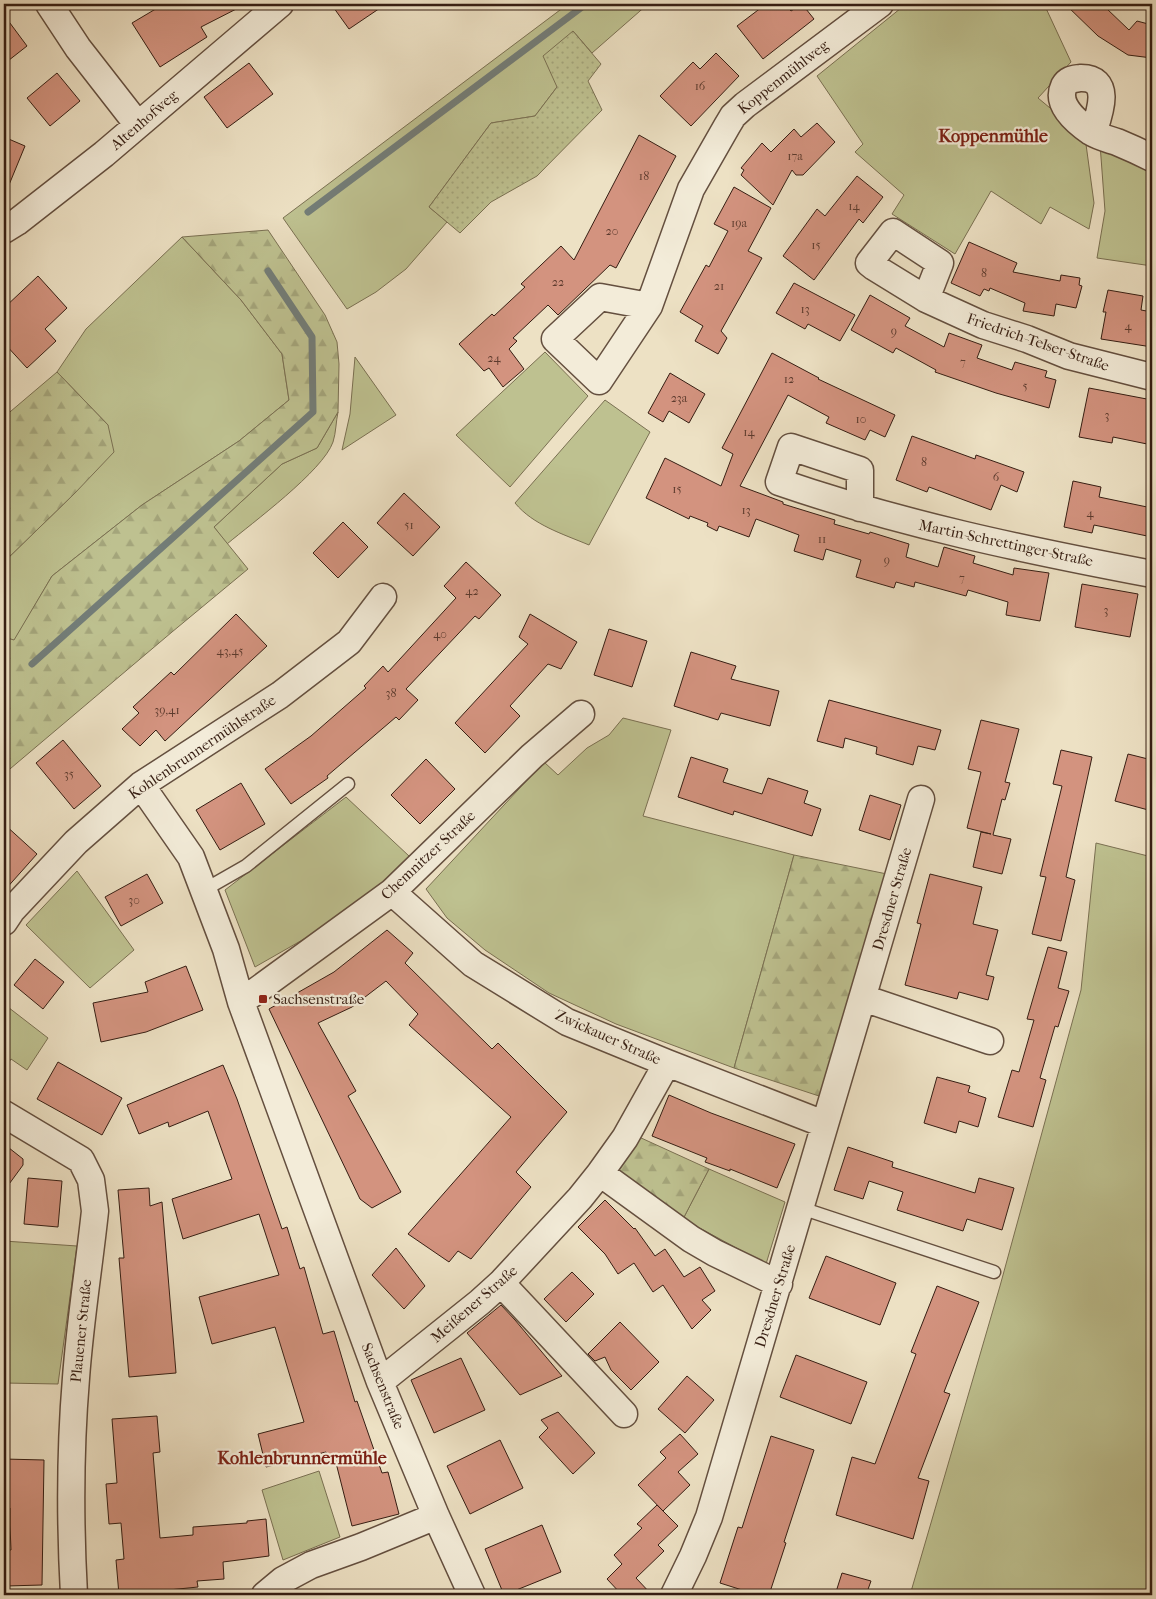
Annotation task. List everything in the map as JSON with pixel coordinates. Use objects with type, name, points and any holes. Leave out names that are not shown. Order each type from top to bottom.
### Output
[{"type":"street","points":[[49,4],[78,48],[138,125]]},
{"type":"street","name":"Altenhofweg","points":[[4,230],[104,154],[280,4]]},
{"type":"street","name":"Koppenmühlweg","points":[[649,306],[691,189],[733,116],[880,4]]},
{"type":"street","points":[[1093,133],[1152,158]]},
{"type":"street","name":"Friedrich-Telser-Straße","points":[[926,299],[983,325],[1027,339],[1069,356],[1152,377]]},
{"type":"street","name":"Martin-Schrettinger-Straße","points":[[860,508],[992,543],[1152,574]]},
{"type":"street","name":"Kohlenbrunnermühlstraße","points":[[4,922],[12,910],[76,842],[141,785],[280,695],[349,642],[383,597]]},
{"type":"street","name":"Chemnitzer Straße","points":[[241,1002],[392,892],[532,756],[581,714]]},
{"type":"street","name":"Sachsenstraße","points":[[141,785],[191,857],[226,949],[241,1002],[380,1382],[436,1516],[472,1595]]},
{"type":"street","name":"Dresdner Straße","points":[[679,1594],[709,1517],[921,799]]},
{"type":"street","name":"Zwickauer Straße","points":[[392,892],[472,964],[567,1022],[824,1124]]},
{"type":"street","points":[[863,998],[990,1041]]},
{"type":"street","name":"Meißener Straße","points":[[380,1382],[501,1283],[580,1198],[625,1138],[667,1063]]},
{"type":"street","name":"Plauener Straße","points":[[4,1114],[81,1160],[92,1180],[95,1211],[76,1376],[74,1418],[72,1561],[74,1595]]},
{"type":"street","points":[[600,1173],[692,1239],[715,1253],[779,1284]]},
{"type":"street","points":[[501,1283],[624,1414]]},
{"type":"street","points":[[265,1595],[283,1580],[311,1565],[436,1516]]},
{"type":"lane","points":[[204,890],[246,866],[348,784]]},
{"type":"lane","points":[[801,1208],[994,1272]]},
{"type":"green space","points":[[568,4],[648,4],[592,53],[573,31],[557,87],[535,116],[491,123],[429,207],[447,222],[406,269],[376,292],[347,309],[283,218]]},
{"type":"green space","points":[[906,4],[1044,4],[1071,62],[1038,98],[1085,137],[1094,203],[1089,229],[1050,207],[1041,224],[991,191],[955,254],[892,214],[904,195],[855,152],[863,144],[817,76]]},
{"type":"green space","points":[[573,31],[601,64],[588,81],[602,110],[537,176],[491,202],[460,233],[429,207],[491,123],[535,116],[557,87],[543,56]]},
{"type":"green space","points":[[1100,144],[1152,165],[1152,266],[1097,258],[1105,211]]},
{"type":"green space","points":[[268,230],[325,315],[337,342],[339,364],[338,412],[317,448],[282,464],[214,527],[248,569],[4,774],[4,637],[14,640],[52,576],[142,505],[239,441],[289,400],[282,354],[241,300],[182,237]]},
{"type":"green space","points":[[182,237],[241,300],[282,354],[289,400],[239,441],[142,505],[52,576],[14,641],[4,637],[5,561],[75,493],[108,425],[57,372],[86,329]]},
{"type":"green space","points":[[545,352],[588,396],[510,487],[456,435]]},
{"type":"green space","points":[[355,357],[396,415],[342,450],[350,414]]},
{"type":"green space","points":[[57,372],[108,425],[114,452],[5,561],[4,565],[4,417]]},
{"type":"green space","points":[[605,400],[650,432],[589,545],[539,523],[522,511],[515,503]]},
{"type":"green space","points":[[338,412],[335,435],[327,454],[286,496],[227,544],[214,527],[282,464],[317,448]]},
{"type":"green space","points":[[623,718],[671,730],[643,816],[794,855],[734,1068],[616,1024],[549,993],[485,950],[447,918],[426,889],[544,762],[558,775],[587,748],[609,735]]},
{"type":"green space","points":[[346,797],[409,856],[385,882],[332,923],[255,967],[225,890]]},
{"type":"green space","points":[[1096,843],[1152,857],[1152,1595],[910,1595],[1000,1286],[1081,990]]},
{"type":"green space","points":[[794,855],[887,874],[822,1097],[734,1068]]},
{"type":"green space","points":[[77,871],[134,950],[90,988],[26,925]]},
{"type":"green space","points":[[4,1004],[48,1038],[27,1070],[11,1059],[4,1070]]},
{"type":"green space","points":[[639,1137],[709,1169],[683,1219],[614,1174]]},
{"type":"green space","points":[[709,1169],[785,1202],[766,1264],[683,1219]]},
{"type":"green space","points":[[4,1241],[77,1246],[58,1384],[4,1383]]},
{"type":"green space","points":[[319,1471],[340,1537],[283,1560],[262,1490]]},
{"type":"building","points":[[164,4],[246,4],[201,27],[207,37],[160,67],[132,23]]},
{"type":"building","points":[[331,4],[386,4],[349,29]]},
{"type":"building","points":[[766,4],[785,4],[791,11],[802,4],[814,19],[763,59],[737,26]]},
{"type":"building","points":[[1065,4],[1097,4],[1106,8],[1129,30],[1137,21],[1152,25],[1152,58],[1128,55],[1098,36]]},
{"type":"building","points":[[4,15],[27,46],[4,64]]},
{"type":"building","points":[[716,53],[739,76],[691,126],[660,96],[693,62],[700,69]]},
{"type":"building","points":[[249,63],[273,94],[227,128],[204,97]]},
{"type":"building","points":[[57,73],[80,101],[50,126],[27,98]]},
{"type":"building","points":[[817,123],[835,142],[803,175],[796,175],[792,170],[773,205],[741,175],[744,170],[741,168],[762,143],[771,152],[794,129],[801,137]]},
{"type":"building","points":[[639,135],[676,156],[616,268],[610,265],[558,315],[548,305],[513,338],[517,341],[509,349],[524,369],[503,387],[489,368],[484,371],[459,344],[492,314],[494,316],[525,287],[521,284],[561,246],[574,260]]},
{"type":"building","points":[[4,137],[25,146],[4,197]]},
{"type":"building","points":[[857,176],[883,197],[863,223],[859,219],[814,280],[783,256],[817,209],[825,216]]},
{"type":"building","points":[[734,187],[771,208],[748,251],[762,258],[721,331],[727,338],[718,354],[695,341],[703,326],[680,312],[706,265],[709,267],[728,231],[714,224]]},
{"type":"building","points":[[969,242],[1017,263],[1013,272],[1060,281],[1061,275],[1080,278],[1079,285],[1082,286],[1076,308],[1056,304],[1054,316],[1023,311],[1025,303],[990,288],[989,291],[984,289],[980,296],[951,283]]},
{"type":"building","points":[[38,276],[67,308],[45,329],[56,341],[27,368],[4,343],[4,308]]},
{"type":"building","points":[[794,283],[855,315],[840,341],[808,324],[805,329],[776,313]]},
{"type":"building","points":[[1108,290],[1143,296],[1141,310],[1152,312],[1152,347],[1101,339],[1106,312],[1103,312]]},
{"type":"building","points":[[870,295],[910,318],[905,326],[944,347],[949,333],[982,345],[977,358],[1012,370],[1015,362],[1047,371],[1045,377],[1056,380],[1049,408],[996,393],[935,372],[936,370],[896,348],[893,353],[851,330]]},
{"type":"building","points":[[772,353],[818,379],[895,415],[885,437],[870,430],[865,440],[826,423],[829,417],[788,395],[740,486],[783,502],[783,504],[835,520],[834,524],[869,534],[870,532],[909,544],[906,557],[938,567],[944,547],[975,556],[973,563],[1013,575],[1014,568],[1049,573],[1040,621],[1006,615],[1008,602],[968,590],[966,596],[915,582],[914,587],[896,582],[894,588],[856,577],[861,560],[826,549],[823,560],[794,551],[799,535],[756,519],[749,537],[719,526],[717,531],[707,526],[708,523],[690,516],[689,519],[646,498],[665,458],[721,486],[733,454],[722,448]]},
{"type":"building","points":[[670,373],[705,394],[689,423],[669,411],[663,422],[648,413]]},
{"type":"building","points":[[1089,388],[1152,400],[1152,445],[1113,437],[1112,443],[1079,437]]},
{"type":"building","points":[[912,436],[975,459],[976,455],[1024,472],[1017,492],[1001,485],[991,510],[929,487],[927,492],[896,480]]},
{"type":"building","points":[[1073,481],[1101,487],[1099,497],[1152,508],[1152,537],[1094,525],[1092,533],[1064,527]]},
{"type":"building","points":[[404,493],[440,527],[413,556],[377,523]]},
{"type":"building","points":[[343,522],[368,547],[338,578],[313,553]]},
{"type":"building","points":[[466,562],[501,595],[479,619],[475,616],[406,689],[418,700],[399,720],[396,717],[327,776],[328,778],[291,804],[265,769],[311,736],[366,688],[364,686],[383,666],[388,672],[456,598],[444,586]]},
{"type":"building","points":[[1082,584],[1138,594],[1130,637],[1075,627]]},
{"type":"building","points":[[236,614],[267,646],[165,741],[156,730],[140,746],[122,729],[139,713],[133,707],[171,672],[174,675]]},
{"type":"building","points":[[530,614],[577,642],[561,669],[548,664],[510,706],[520,716],[485,753],[455,723],[528,644],[519,637]]},
{"type":"building","points":[[609,629],[647,641],[632,687],[594,675]]},
{"type":"building","points":[[691,652],[736,666],[731,679],[779,691],[770,726],[721,713],[718,720],[674,706]]},
{"type":"building","points":[[829,700],[941,730],[935,750],[918,746],[913,765],[876,754],[877,747],[845,738],[843,748],[817,741]]},
{"type":"building","points":[[981,720],[1019,729],[1005,782],[1010,783],[1005,800],[1002,799],[993,835],[1011,839],[1002,874],[973,867],[981,832],[991,834],[967,828],[981,772],[968,769]]},
{"type":"building","points":[[63,740],[101,786],[74,809],[36,763]]},
{"type":"building","points":[[1061,750],[1092,757],[1066,877],[1075,880],[1061,941],[1032,934],[1046,877],[1040,876],[1062,786],[1053,784]]},
{"type":"building","points":[[1128,754],[1152,760],[1152,811],[1115,801]]},
{"type":"building","points":[[691,757],[728,769],[723,782],[762,794],[768,778],[808,791],[804,803],[821,809],[812,836],[734,811],[733,815],[678,797]]},
{"type":"building","points":[[426,759],[455,789],[420,824],[391,795]]},
{"type":"building","points":[[241,783],[265,824],[220,850],[196,810]]},
{"type":"building","points":[[870,795],[901,805],[890,840],[859,830]]},
{"type":"building","points":[[4,824],[37,854],[4,891]]},
{"type":"building","points":[[147,874],[163,903],[121,926],[105,897]]},
{"type":"building","points":[[930,874],[982,887],[973,924],[998,930],[986,975],[994,977],[988,1000],[959,992],[957,999],[905,985],[921,924],[917,923]]},
{"type":"building","points":[[387,930],[413,953],[405,963],[492,1049],[498,1043],[567,1112],[516,1172],[531,1187],[471,1259],[458,1251],[449,1262],[408,1234],[511,1117],[409,1025],[418,1014],[386,981],[352,1007],[318,1023],[356,1091],[348,1096],[401,1192],[372,1208],[360,1199],[269,1009],[334,972]]},
{"type":"building","points":[[1048,947],[1067,952],[1058,988],[1069,991],[1058,1027],[1055,1026],[1040,1078],[1046,1080],[1033,1127],[998,1117],[1012,1070],[1019,1072],[1034,1020],[1027,1019]]},
{"type":"building","points":[[35,959],[64,982],[43,1009],[14,985]]},
{"type":"building","points":[[186,966],[203,1010],[146,1032],[101,1042],[93,1003],[148,992],[145,982]]},
{"type":"building","points":[[58,1062],[122,1098],[102,1135],[37,1099]]},
{"type":"building","points":[[223,1065],[237,1099],[282,1229],[287,1227],[300,1269],[304,1267],[323,1334],[334,1331],[355,1402],[357,1401],[382,1473],[388,1472],[399,1514],[352,1526],[335,1459],[329,1461],[326,1452],[266,1467],[258,1434],[304,1422],[275,1327],[212,1344],[199,1297],[279,1275],[259,1214],[183,1239],[172,1199],[232,1179],[208,1111],[169,1127],[168,1122],[139,1134],[127,1105]]},
{"type":"building","points":[[937,1077],[970,1086],[968,1092],[986,1098],[978,1127],[959,1121],[956,1133],[924,1123]]},
{"type":"building","points":[[669,1095],[711,1113],[795,1144],[777,1188],[730,1169],[730,1171],[705,1162],[707,1158],[652,1136]]},
{"type":"building","points":[[4,1144],[23,1159],[23,1165],[4,1191]]},
{"type":"building","points":[[848,1147],[893,1162],[892,1167],[975,1193],[979,1178],[1014,1188],[1002,1230],[967,1219],[963,1231],[897,1210],[903,1192],[869,1181],[863,1199],[834,1190]]},
{"type":"building","points":[[28,1178],[62,1181],[58,1227],[24,1224]]},
{"type":"building","points":[[149,1188],[150,1206],[162,1202],[176,1373],[129,1377],[119,1258],[124,1258],[118,1190]]},
{"type":"building","points":[[605,1200],[635,1228],[655,1256],[665,1249],[684,1277],[700,1267],[715,1291],[702,1300],[711,1310],[692,1329],[663,1285],[653,1292],[634,1263],[618,1274],[605,1254],[578,1227]]},
{"type":"building","points":[[396,1248],[425,1286],[404,1309],[372,1275]]},
{"type":"building","points":[[826,1256],[896,1283],[880,1325],[809,1298]]},
{"type":"building","points":[[572,1272],[594,1294],[566,1322],[544,1299]]},
{"type":"building","points":[[937,1286],[979,1302],[944,1392],[950,1394],[918,1478],[929,1481],[913,1539],[836,1515],[852,1457],[875,1464],[916,1354],[911,1352]]},
{"type":"building","points":[[501,1305],[562,1376],[520,1395],[467,1333]]},
{"type":"building","points":[[620,1322],[659,1362],[631,1390],[611,1370],[605,1357],[595,1361],[588,1354]]},
{"type":"building","points":[[796,1355],[867,1382],[851,1424],[780,1397]]},
{"type":"building","points":[[461,1358],[485,1410],[434,1433],[411,1380]]},
{"type":"building","points":[[687,1376],[714,1400],[685,1433],[658,1409]]},
{"type":"building","points":[[558,1412],[595,1453],[573,1474],[539,1437],[548,1428],[541,1420]]},
{"type":"building","points":[[157,1416],[160,1452],[153,1453],[160,1538],[193,1535],[193,1527],[247,1523],[247,1521],[266,1519],[269,1556],[223,1562],[224,1579],[197,1581],[198,1587],[119,1595],[116,1560],[124,1559],[121,1523],[109,1524],[106,1484],[117,1483],[112,1419]]},
{"type":"building","points":[[680,1434],[698,1454],[678,1472],[690,1485],[663,1511],[638,1485],[666,1458],[660,1452]]},
{"type":"building","points":[[771,1436],[814,1450],[769,1595],[758,1595],[720,1583],[738,1527],[742,1528]]},
{"type":"building","points":[[500,1440],[523,1488],[470,1514],[447,1466]]},
{"type":"building","points":[[4,1459],[44,1460],[42,1585],[6,1586],[6,1550],[11,1550],[10,1508],[4,1508]]},
{"type":"building","points":[[657,1505],[678,1526],[658,1545],[664,1551],[636,1578],[652,1595],[622,1595],[607,1579],[622,1564],[614,1555],[642,1528],[637,1524]]},
{"type":"building","points":[[542,1525],[561,1572],[504,1595],[485,1549]]},
{"type":"building","points":[[842,1573],[871,1581],[866,1595],[835,1595]]},
{"type":"waterway","points":[[308,212],[586,4]]},
{"type":"waterway","points":[[32,664],[313,412],[312,337],[268,271]]},
{"type":"place","name":"Sachsenstraße","points":[[263,999]]},
{"type":"district","name":"Koppenmühle","points":[[993,136]]},
{"type":"district","name":"Kohlenbrunnermühle","points":[[302,1458]]}]
